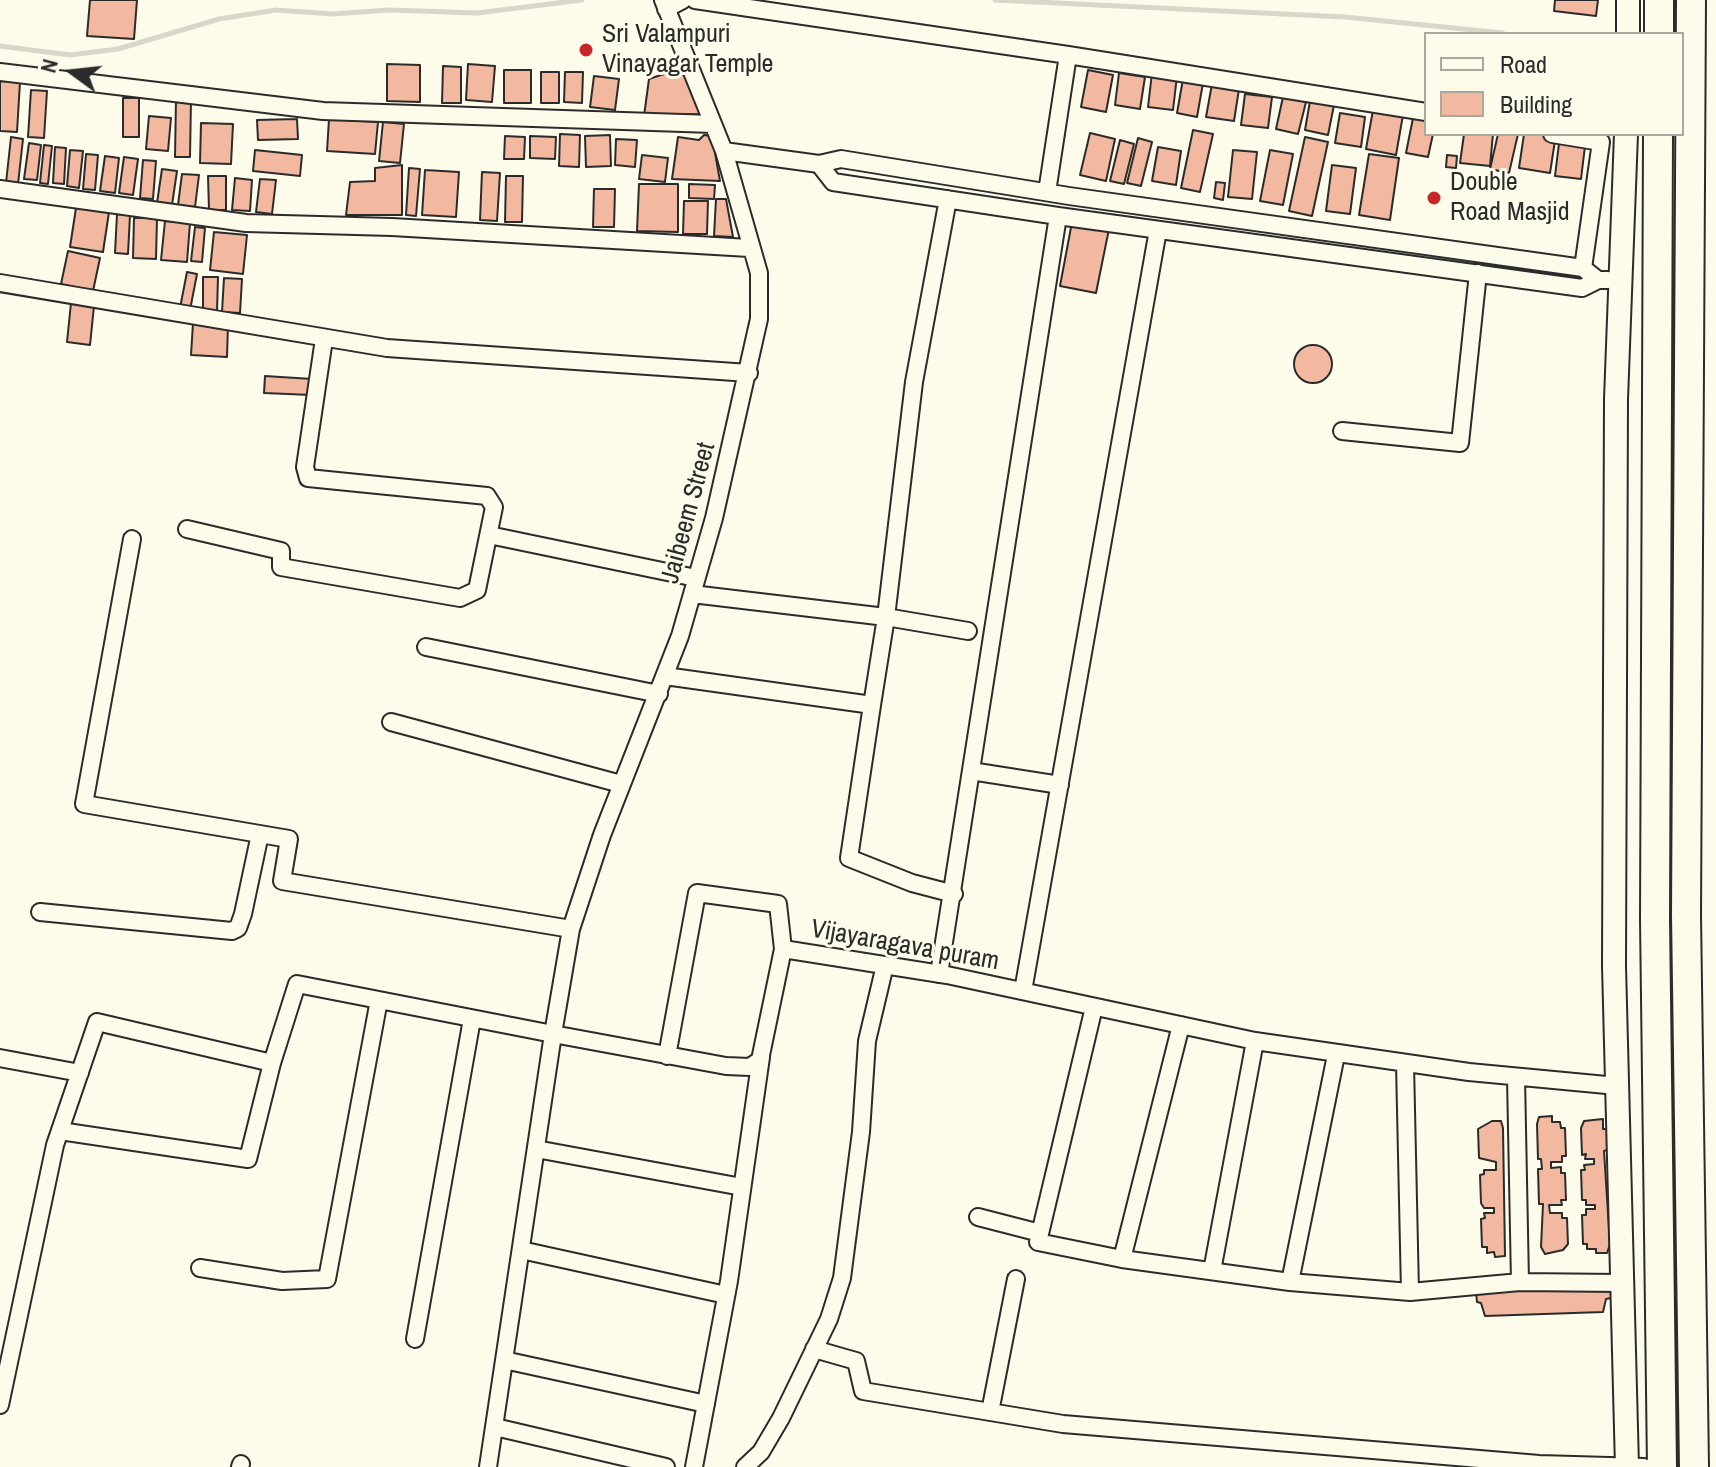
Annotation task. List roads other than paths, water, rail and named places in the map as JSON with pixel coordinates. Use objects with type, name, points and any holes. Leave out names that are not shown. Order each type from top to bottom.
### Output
[{"type":"highway","points":[[1659,0],[1659,32]]},
{"type":"highway","points":[[1691,0],[1686,915],[1694,1467]]},
{"type":"highway","points":[[1658,136],[1655,919],[1662,1467]]},
{"type":"main road","points":[[1628,0],[1628,32]]},
{"type":"main road","points":[[1626,136],[1623,281],[1616,399],[1617,1086],[1620,1283],[1633,1466]]},
{"type":"street","points":[[664,4],[683,0]]},
{"type":"street","points":[[695,0],[1424,112]]},
{"type":"street","name":"Jaibeem Street","points":[[553,1034],[571,929],[621,784],[659,694],[694,586],[749,373],[759,319],[759,273],[749,248],[724,151],[664,4]]},
{"type":"street","points":[[1047,192],[1068,55]]},
{"type":"street","points":[[0,72],[323,111],[713,124]]},
{"type":"street","points":[[1564,136],[1601,142],[1583,268]]},
{"type":"street","points":[[724,151],[819,164],[841,159],[1047,192],[1583,268],[1598,280]]},
{"type":"street","points":[[819,164],[833,182],[1058,216],[1582,288],[1598,280],[1623,281]]},
{"type":"street","points":[[0,189],[246,223],[749,248]]},
{"type":"street","points":[[948,199],[914,382],[886,617],[849,858],[912,883],[954,894]]},
{"type":"street","points":[[939,974],[954,894],[1058,216]]},
{"type":"street","points":[[1023,991],[1158,230]]},
{"type":"street","points":[[1342,431],[1460,443],[1478,273]]},
{"type":"street","points":[[0,283],[387,348],[749,373]]},
{"type":"street","points":[[187,529],[281,551],[281,567],[460,598],[477,590],[494,507],[487,496],[308,478],[305,467],[324,339]]},
{"type":"street","points":[[489,535],[694,586],[968,631]]},
{"type":"street","points":[[132,539],[84,804],[289,839],[282,881],[571,929]]},
{"type":"street","points":[[426,647],[659,694]]},
{"type":"street","points":[[665,676],[872,705]]},
{"type":"street","points":[[391,722],[621,784]]},
{"type":"street","points":[[971,771],[1060,785]]},
{"type":"street","points":[[40,912],[232,931],[238,928],[243,914],[260,834]]},
{"type":"street","points":[[667,1056],[697,893],[778,904],[783,949]]},
{"type":"street","name":"Vijayaragava puram","points":[[694,1467],[726,1295],[761,1057],[783,949],[939,974],[1255,1041],[1336,1055],[1617,1086]]},
{"type":"street","points":[[745,1467],[761,1452],[781,1418],[829,1319],[842,1278],[861,1132],[867,1041],[885,965]]},
{"type":"street","points":[[60,1131],[248,1159],[272,1063],[297,984],[667,1056],[750,1067],[761,1057]]},
{"type":"street","points":[[200,1268],[282,1281],[327,1279],[379,1000]]},
{"type":"street","points":[[1094,1007],[1038,1242],[1122,1259],[1290,1282],[1410,1292],[1520,1282],[1620,1283]]},
{"type":"street","points":[[415,1339],[472,1019]]},
{"type":"street","points":[[0,1405],[4,1366],[60,1131],[97,1022],[272,1063]]},
{"type":"street","points":[[1122,1259],[1181,1025]]},
{"type":"street","points":[[488,1467],[553,1034]]},
{"type":"street","points":[[1212,1271],[1255,1041]]},
{"type":"street","points":[[1290,1282],[1336,1055]]},
{"type":"street","points":[[0,1058],[80,1073]]},
{"type":"street","points":[[1405,1064],[1410,1292]]},
{"type":"street","points":[[1516,1077],[1520,1282]]},
{"type":"street","points":[[536,1149],[742,1187]]},
{"type":"street","points":[[978,1217],[1040,1233]]},
{"type":"street","points":[[521,1250],[726,1295]]},
{"type":"street","points":[[990,1412],[1016,1279]]},
{"type":"street","points":[[814,1349],[856,1361],[863,1391],[1063,1424],[1507,1461],[1633,1466]]},
{"type":"street","points":[[504,1360],[706,1404]]},
{"type":"street","points":[[495,1427],[666,1467]]},
{"type":"waterway","points":[[0,46],[70,55],[118,49],[219,19],[276,10],[333,14],[389,10],[477,13],[582,0]]},
{"type":"waterway","points":[[995,0],[1345,17],[1493,32]]},
{"type":"place","name":"Sri Valampuri Vinayagar Temple","points":[[586,50]]},
{"type":"place","name":"Double Road Masjid","points":[[1434,198]]}]
